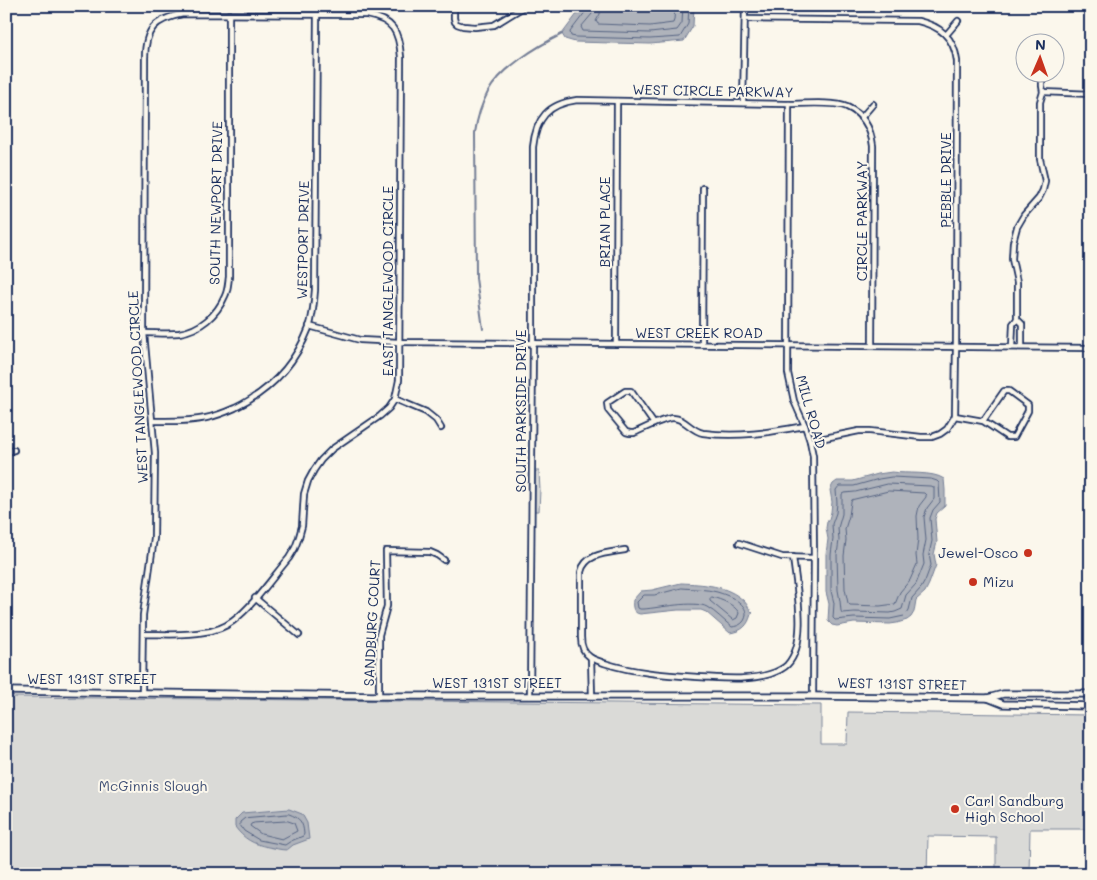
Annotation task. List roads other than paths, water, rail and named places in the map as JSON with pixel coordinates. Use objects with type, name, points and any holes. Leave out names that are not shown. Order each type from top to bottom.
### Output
[{"type":"street","points":[[454,6],[455,22],[463,26],[494,25],[525,6]]},
{"type":"street","points":[[743,103],[745,6]]},
{"type":"street","name":"WEST TANGLEWOOD CIRCLE","points":[[142,692],[143,615],[154,538],[155,453],[144,333],[145,53],[150,31],[162,20],[183,14],[229,14]]},
{"type":"street","points":[[229,14],[317,15]]},
{"type":"street","name":"SOUTH NEWPORT DRIVE","points":[[144,333],[178,333],[192,330],[206,322],[217,311],[226,294],[229,276],[229,14]]},
{"type":"street","name":"EAST TANGLEWOOD CIRCLE","points":[[317,15],[367,15],[377,17],[392,26],[400,45],[399,380],[395,399]]},
{"type":"street","name":"WESTPORT DRIVE","points":[[152,421],[208,418],[223,413],[260,394],[288,366],[310,326],[315,290],[317,15]]},
{"type":"street","points":[[744,18],[918,21],[928,23],[946,35],[958,21]]},
{"type":"street","name":"PEBBLE DRIVE","points":[[946,35],[956,51],[957,61],[955,416]]},
{"type":"street","points":[[1012,347],[1013,324],[1017,319],[1017,282],[1012,259],[1012,242],[1017,227],[1024,215],[1044,190],[1045,181],[1040,159],[1042,82]]},
{"type":"street","points":[[1043,92],[1091,94]]},
{"type":"street","name":"WEST CIRCLE PARKWAY","points":[[537,127],[540,119],[550,109],[561,103],[577,100],[837,104],[846,106],[862,118]]},
{"type":"street","name":"BRIAN PLACE","points":[[616,344],[617,101]]},
{"type":"street","name":"MILL ROAD","points":[[789,104],[788,373],[794,401],[805,426],[813,456],[813,696]]},
{"type":"street","points":[[862,118],[873,104]]},
{"type":"street","name":"CIRCLE PARKWAY","points":[[862,118],[872,136],[873,146],[872,346]]},
{"type":"street","name":"SOUTH PARKSIDE DRIVE","points":[[530,696],[533,146],[537,127]]},
{"type":"street","points":[[702,344],[703,188]]},
{"type":"street","points":[[1017,319],[1022,324],[1022,347]]},
{"type":"street","name":"WEST CREEK ROAD","points":[[310,326],[360,340],[399,342],[1091,348]]},
{"type":"street","points":[[654,424],[631,391],[625,391],[607,403],[608,410],[626,432],[634,433],[673,418],[682,420],[695,431],[702,433],[737,436],[805,426]]},
{"type":"street","points":[[810,441],[859,431],[932,437],[940,434],[947,428],[955,416],[983,421],[1007,437],[1014,437],[1028,411],[1028,405],[1009,391],[1004,391],[983,421]]},
{"type":"street","points":[[143,634],[191,634],[215,630],[231,622],[256,598],[295,548],[302,526],[304,494],[308,481],[321,460],[332,449],[380,416],[395,399],[426,412],[436,420],[440,428]]},
{"type":"street","points":[[6,452],[14,450]]},
{"type":"street","points":[[739,543],[782,557],[814,558]]},
{"type":"street","points":[[625,550],[593,557],[582,566],[581,646],[584,652],[592,658],[623,668],[656,674],[720,678],[760,676],[778,671],[792,659],[798,641],[800,614],[793,557]]},
{"type":"street","name":"SANDBURG COURT","points":[[379,696],[379,634],[386,606],[386,551],[430,552],[444,560]]},
{"type":"street","points":[[256,598],[299,636]]},
{"type":"street","points":[[592,658],[592,696]]},
{"type":"street","name":"WEST 131ST STREET","points":[[6,691],[379,696],[988,698],[1003,694],[1091,694]]},
{"type":"street","name":"WEST 131ST STREET","points":[[988,698],[1002,704],[1091,706]]},
{"type":"water","points":[[583,6],[694,6],[693,26],[684,41],[650,44],[575,42],[565,39],[562,34]]},
{"type":"water","points":[[892,472],[926,474],[939,476],[944,479],[945,506],[937,513],[935,519],[937,542],[934,554],[936,565],[929,584],[925,592],[916,600],[914,612],[907,620],[890,624],[854,623],[832,625],[828,620],[829,604],[826,592],[828,539],[826,528],[831,512],[830,490],[837,481],[853,481]]},
{"type":"water","points":[[681,583],[706,585],[730,592],[744,601],[753,613],[744,627],[730,633],[706,612],[701,610],[678,610],[640,614],[634,611],[633,600],[641,591]]},
{"type":"water","points":[[289,809],[302,814],[307,823],[309,839],[293,845],[287,850],[253,843],[245,838],[235,827],[235,820],[242,813]]},
{"type":"waterway","points":[[483,329],[476,278],[475,133],[478,117],[488,92],[502,74],[531,51],[562,34]]},
{"type":"place","name":"Jewel-Osco","points":[[1028,553]]},
{"type":"place","name":"Mizu","points":[[973,582]]},
{"type":"place","name":"Carl Sandburg High School","points":[[955,809]]},
{"type":"park label","name":"McGinnis Slough","points":[[153,786]]}]
